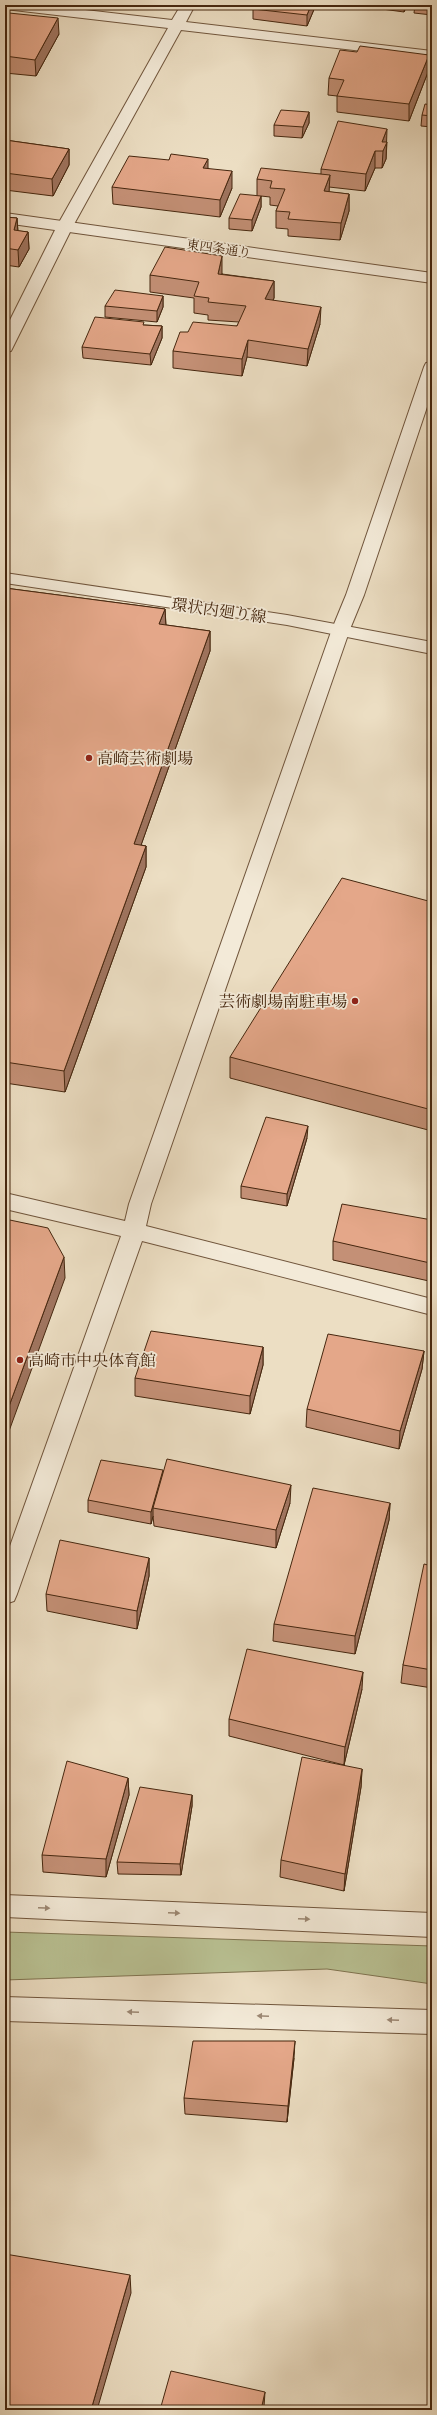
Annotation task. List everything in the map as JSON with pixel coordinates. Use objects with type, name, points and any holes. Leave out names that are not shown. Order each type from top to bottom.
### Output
[{"type":"street","points":[[5,5],[432,55]]},
{"type":"street","points":[[5,347],[65,226],[188,5]]},
{"type":"street","name":"東四条通り","points":[[5,218],[432,278]]},
{"type":"street","points":[[5,1594],[134,1231],[140,1204],[341,629],[355,595],[432,367]]},
{"type":"street","name":"環状内廻り線","points":[[5,578],[341,629],[432,648]]},
{"type":"street","points":[[5,1201],[134,1231],[432,1307]]},
{"type":"street","points":[[5,1906],[432,1925]]},
{"type":"street","points":[[5,2009],[432,2022]]},
{"type":"green space","points":[[5,1932],[432,1946],[432,1984],[327,1969],[5,1980]]},
{"type":"building","points":[[255,5],[311,5],[307,15],[253,9]]},
{"type":"building","points":[[9,13],[58,18],[35,60],[5,56],[5,20]]},
{"type":"building","points":[[360,46],[429,55],[409,104],[337,96],[344,80],[329,78],[340,50],[357,52]]},
{"type":"building","points":[[425,104],[432,105],[432,116],[422,115]]},
{"type":"building","points":[[281,110],[309,112],[303,127],[274,125]]},
{"type":"building","points":[[338,121],[387,129],[382,142],[387,142],[383,151],[375,151],[366,174],[321,169]]},
{"type":"building","points":[[5,140],[69,149],[52,179],[5,173]]},
{"type":"building","points":[[171,154],[208,159],[203,168],[232,171],[220,200],[112,187],[129,156],[169,160]]},
{"type":"building","points":[[261,168],[330,175],[324,191],[349,194],[341,223],[288,219],[290,212],[276,211],[285,189],[270,188],[272,181],[257,179]]},
{"type":"building","points":[[240,194],[261,196],[252,220],[229,218]]},
{"type":"building","points":[[5,217],[17,218],[14,230],[28,232],[18,250],[5,248]]},
{"type":"building","points":[[165,247],[222,256],[218,274],[274,281],[265,299],[321,307],[308,349],[248,340],[242,359],[173,351],[180,332],[188,332],[193,322],[237,326],[246,306],[208,302],[209,298],[194,296],[199,282],[150,275]]},
{"type":"building","points":[[115,290],[163,296],[157,311],[105,306]]},
{"type":"building","points":[[95,317],[144,322],[143,325],[162,326],[150,354],[82,347]]},
{"type":"building","name":"高崎芸術劇場","points":[[5,588],[165,609],[159,624],[210,631],[134,844],[146,846],[64,1071],[5,1062]]},
{"type":"building","name":"芸術劇場南駐車場","points":[[342,878],[432,902],[432,1110],[230,1057]]},
{"type":"building","points":[[266,1117],[308,1126],[287,1194],[241,1186]]},
{"type":"building","points":[[342,1204],[432,1220],[432,1255],[430,1263],[333,1241]]},
{"type":"building","name":"高崎市中央体育館","points":[[5,1219],[48,1228],[64,1257],[5,1417]]},
{"type":"building","points":[[151,1331],[263,1347],[250,1396],[135,1378]]},
{"type":"building","points":[[328,1334],[424,1351],[400,1431],[307,1409]]},
{"type":"building","points":[[167,1459],[291,1485],[276,1530],[153,1508]]},
{"type":"building","points":[[101,1460],[163,1470],[151,1512],[88,1500]]},
{"type":"building","points":[[313,1488],[390,1503],[355,1636],[274,1624]]},
{"type":"building","points":[[60,1540],[149,1558],[137,1611],[46,1594]]},
{"type":"building","points":[[424,1564],[432,1566],[432,1670],[403,1665]]},
{"type":"building","points":[[247,1649],[363,1672],[345,1747],[229,1719]]},
{"type":"building","points":[[302,1757],[362,1769],[345,1874],[281,1860]]},
{"type":"building","points":[[67,1761],[128,1778],[106,1859],[42,1855]]},
{"type":"building","points":[[140,1787],[192,1795],[180,1864],[117,1862]]},
{"type":"building","points":[[193,2041],[295,2041],[288,2106],[184,2098]]},
{"type":"building","points":[[5,2254],[130,2275],[91,2410],[5,2410]]},
{"type":"building","points":[[171,2371],[265,2392],[261,2410],[160,2410]]},
{"type":"place","name":"高崎芸術劇場","points":[[89,758]]},
{"type":"place","name":"芸術劇場南駐車場","points":[[355,1001]]},
{"type":"place","name":"高崎市中央体育館","points":[[20,1360]]}]
